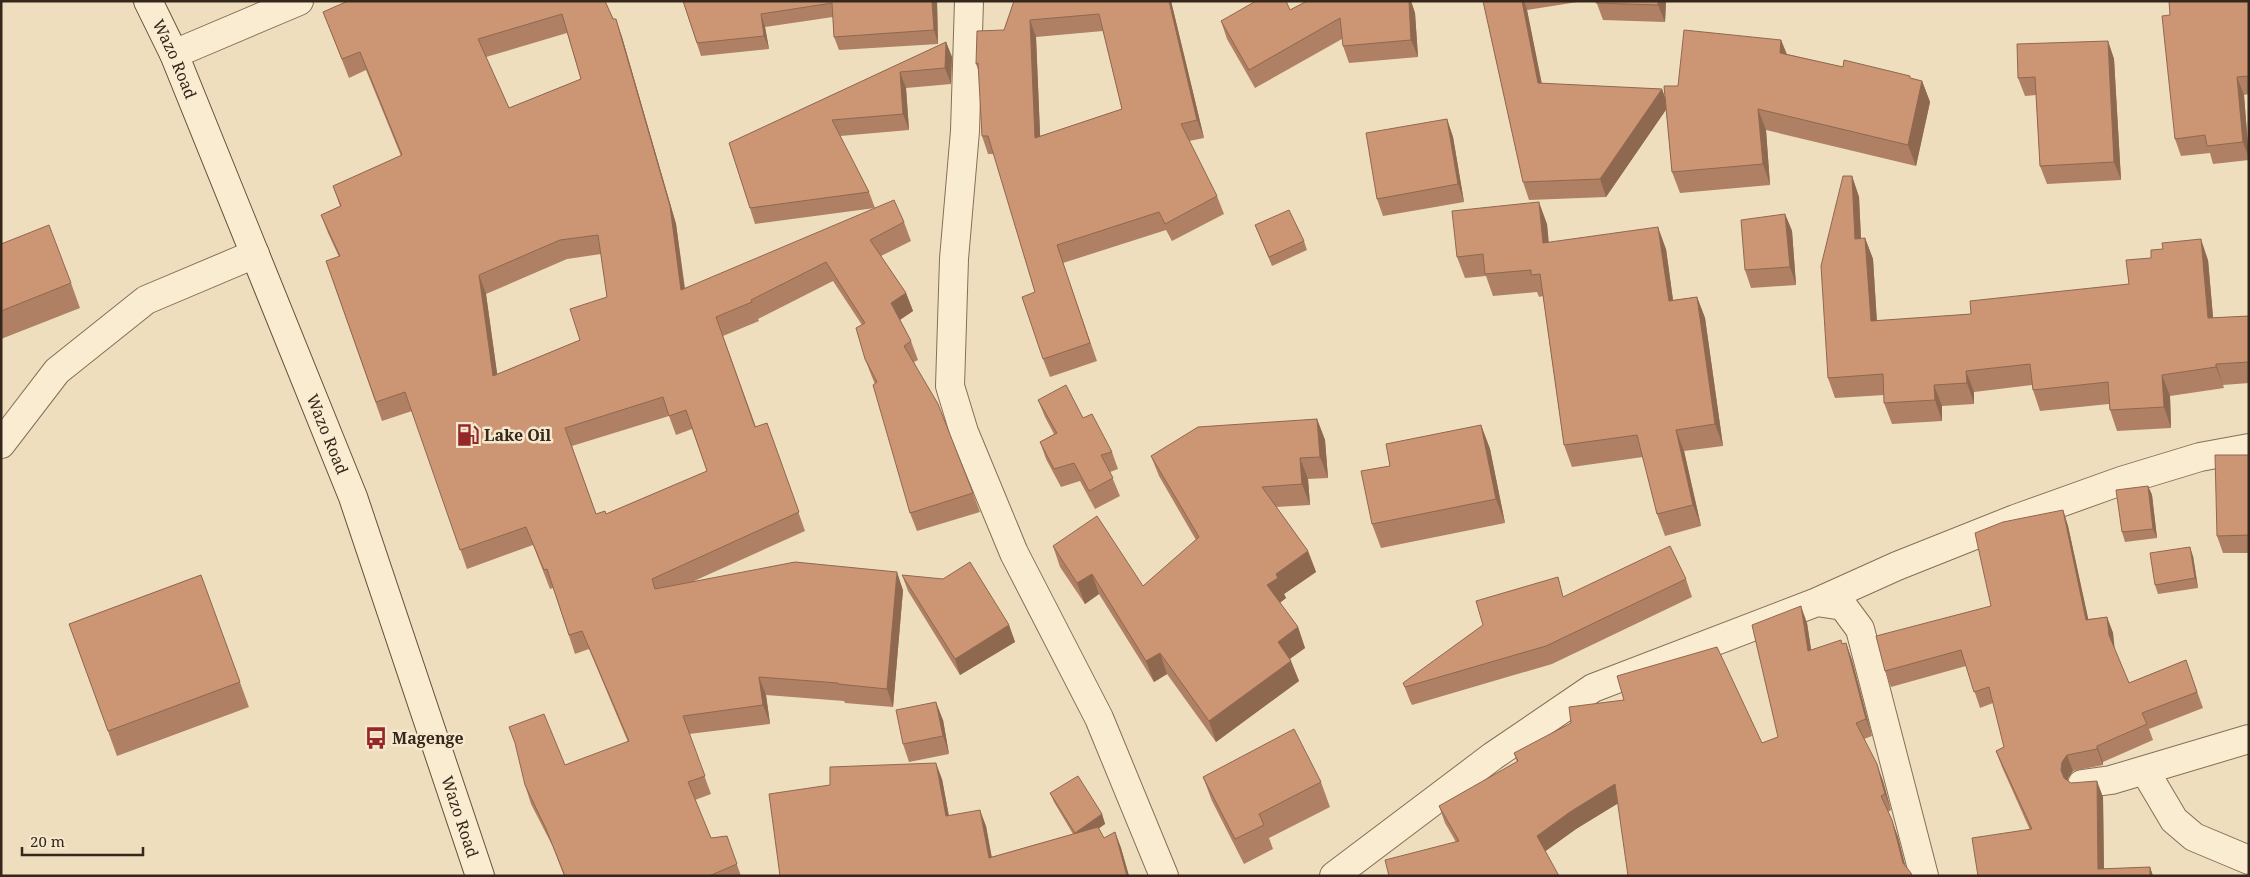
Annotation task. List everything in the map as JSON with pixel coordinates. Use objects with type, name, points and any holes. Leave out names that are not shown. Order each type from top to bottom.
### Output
[{"type":"street","name":"Wazo Road","points":[[148,1],[174,54],[353,496],[480,876]]},
{"type":"street","points":[[174,54],[299,1]]},
{"type":"street","points":[[969,1],[965,130],[954,259],[950,386],[964,432],[1014,553],[1099,718],[1164,876]]},
{"type":"street","points":[[1,444],[57,371],[146,300],[255,254]]},
{"type":"street","points":[[1334,876],[1493,756],[1593,688],[1817,602],[1897,566],[2015,519],[2121,481],[2200,457],[2249,448]]},
{"type":"street","points":[[1817,602],[1843,606],[1860,629],[1924,876]]},
{"type":"street","points":[[2082,784],[2111,780],[2249,739]]},
{"type":"street","points":[[2145,770],[2174,820],[2194,838],[2249,860]]},
{"type":"building","points":[[348,1],[605,1],[613,19],[616,19],[670,206],[681,290],[894,200],[904,222],[870,240],[906,293],[891,303],[911,341],[904,346],[938,404],[973,493],[910,513],[873,385],[877,382],[865,359],[856,328],[865,323],[826,262],[751,300],[752,302],[716,317],[755,427],[767,423],[799,512],[652,579],[655,589],[795,562],[897,572],[887,689],[759,677],[763,705],[683,716],[705,776],[688,782],[711,838],[727,836],[737,864],[709,876],[565,876],[546,829],[525,785],[515,743],[509,727],[544,714],[565,765],[629,741],[582,631],[569,635],[547,569],[544,570],[526,527],[460,550],[405,392],[376,402],[326,261],[340,256],[321,215],[341,206],[333,186],[402,155],[360,52],[342,59],[323,12]],"holes":[[[562,14],[581,79],[509,108],[478,39]],[[598,235],[607,297],[570,309],[580,340],[493,376],[479,275],[560,240]],[[663,397],[669,416],[686,410],[707,471],[606,514],[605,511],[596,514],[565,428]]]},
{"type":"building","points":[[683,1],[932,1],[934,30],[834,37],[832,3],[761,14],[764,36],[697,43]]},
{"type":"building","points":[[1014,1],[1169,1],[1197,120],[1181,124],[1217,196],[1165,224],[1159,212],[1057,245],[1090,343],[1043,359],[1022,297],[1035,292],[988,136],[982,136],[978,63],[976,64],[977,31],[1004,30]],"holes":[[[1099,14],[1122,109],[1035,138],[1030,20]]]},
{"type":"building","points":[[1256,1],[1286,1],[1290,10],[1307,1],[1409,1],[1411,40],[1343,46],[1340,18],[1249,70],[1221,21]]},
{"type":"building","points":[[1483,1],[1522,1],[1538,83],[1662,89],[1600,179],[1523,182]]},
{"type":"building","points":[[1596,1],[1658,1],[1658,5],[1596,3]]},
{"type":"building","points":[[2169,1],[2249,1],[2249,76],[2237,77],[2243,142],[2207,146],[2205,135],[2175,139],[2162,16],[2170,15]]},
{"type":"building","points":[[1684,30],[1781,40],[1780,53],[1843,67],[1844,60],[1910,76],[1910,78],[1922,81],[1908,145],[1758,109],[1763,164],[1672,172],[1664,86],[1678,86]]},
{"type":"building","points":[[2108,41],[2114,162],[2040,166],[2035,77],[2018,78],[2017,44]]},
{"type":"building","points":[[946,42],[945,68],[900,72],[903,114],[832,120],[869,192],[750,208],[729,143]]},
{"type":"building","points":[[1447,119],[1458,184],[1377,199],[1366,133]]},
{"type":"building","points":[[1843,176],[1852,176],[1855,239],[1865,238],[1871,321],[1971,314],[1970,301],[2129,284],[2126,260],[2151,258],[2151,250],[2163,249],[2162,243],[2201,239],[2208,318],[2249,316],[2249,362],[2216,364],[2216,367],[2162,375],[2164,407],[2110,410],[2108,382],[2033,390],[2030,364],[1966,371],[1967,383],[1934,385],[1935,400],[1884,403],[1883,374],[1828,378],[1821,266]]},
{"type":"building","points":[[1539,202],[1543,243],[1658,227],[1669,301],[1697,297],[1715,424],[1676,430],[1693,505],[1657,514],[1637,435],[1564,445],[1540,274],[1531,275],[1531,270],[1485,274],[1483,254],[1457,257],[1452,211]]},
{"type":"building","points":[[1289,210],[1304,241],[1269,257],[1255,225]]},
{"type":"building","points":[[1785,214],[1790,267],[1745,270],[1741,220]]},
{"type":"building","points":[[49,225],[71,283],[1,311],[1,244]]},
{"type":"building","points":[[1066,385],[1083,418],[1092,414],[1112,452],[1101,455],[1113,478],[1089,491],[1074,463],[1054,469],[1040,442],[1057,433],[1038,400]]},
{"type":"building","points":[[1317,419],[1320,457],[1300,458],[1302,484],[1262,487],[1308,551],[1276,574],[1278,578],[1267,585],[1298,627],[1278,642],[1291,661],[1209,721],[1160,653],[1146,661],[1092,574],[1077,583],[1053,546],[1097,516],[1143,586],[1199,537],[1151,456],[1198,427]]},
{"type":"building","points":[[1481,425],[1496,499],[1372,524],[1361,471],[1390,466],[1386,444]]},
{"type":"building","points":[[2215,455],[2249,455],[2249,535],[2217,536]]},
{"type":"building","points":[[2148,486],[2153,529],[2122,532],[2116,490]]},
{"type":"building","points":[[2063,510],[2086,620],[2107,617],[2109,635],[2129,683],[2186,660],[2197,692],[2142,713],[2147,724],[2097,746],[2097,749],[2067,755],[2062,762],[2061,770],[2064,778],[2071,783],[2097,781],[2098,869],[2150,867],[2150,876],[1978,876],[1972,838],[2032,829],[1996,751],[2004,747],[1989,687],[1974,692],[1961,650],[1885,671],[1876,636],[1991,606],[1975,533],[2003,522]]},
{"type":"building","points":[[1670,546],[1686,579],[1546,646],[1405,687],[1403,683],[1483,625],[1476,601],[1558,577],[1563,597]]},
{"type":"building","points":[[2190,547],[2195,578],[2155,585],[2150,553]]},
{"type":"building","points":[[970,562],[1009,625],[955,659],[902,575],[943,579]]},
{"type":"building","points":[[201,575],[240,682],[108,731],[69,624]]},
{"type":"building","points":[[1801,606],[1808,651],[1841,640],[1842,644],[1846,643],[1866,719],[1856,723],[1877,764],[1885,794],[1881,796],[1892,820],[1903,863],[1912,876],[1628,876],[1615,784],[1570,812],[1537,836],[1559,876],[1389,876],[1385,860],[1459,841],[1439,806],[1518,761],[1514,753],[1571,723],[1569,707],[1624,700],[1617,676],[1717,647],[1762,743],[1778,737],[1752,625]]},
{"type":"building","points":[[936,702],[943,736],[903,744],[896,710]]},
{"type":"building","points":[[1294,729],[1321,782],[1259,814],[1264,825],[1235,839],[1203,777]]},
{"type":"building","points":[[936,763],[946,816],[980,810],[989,858],[1098,827],[1104,838],[1115,832],[1127,876],[780,876],[769,794],[830,785],[830,767]]},
{"type":"building","points":[[1078,776],[1102,814],[1075,833],[1050,793]]},
{"type":"place","name":"Lake Oil","points":[[468,435]]},
{"type":"place","name":"Magenge","points":[[376,738]]}]
